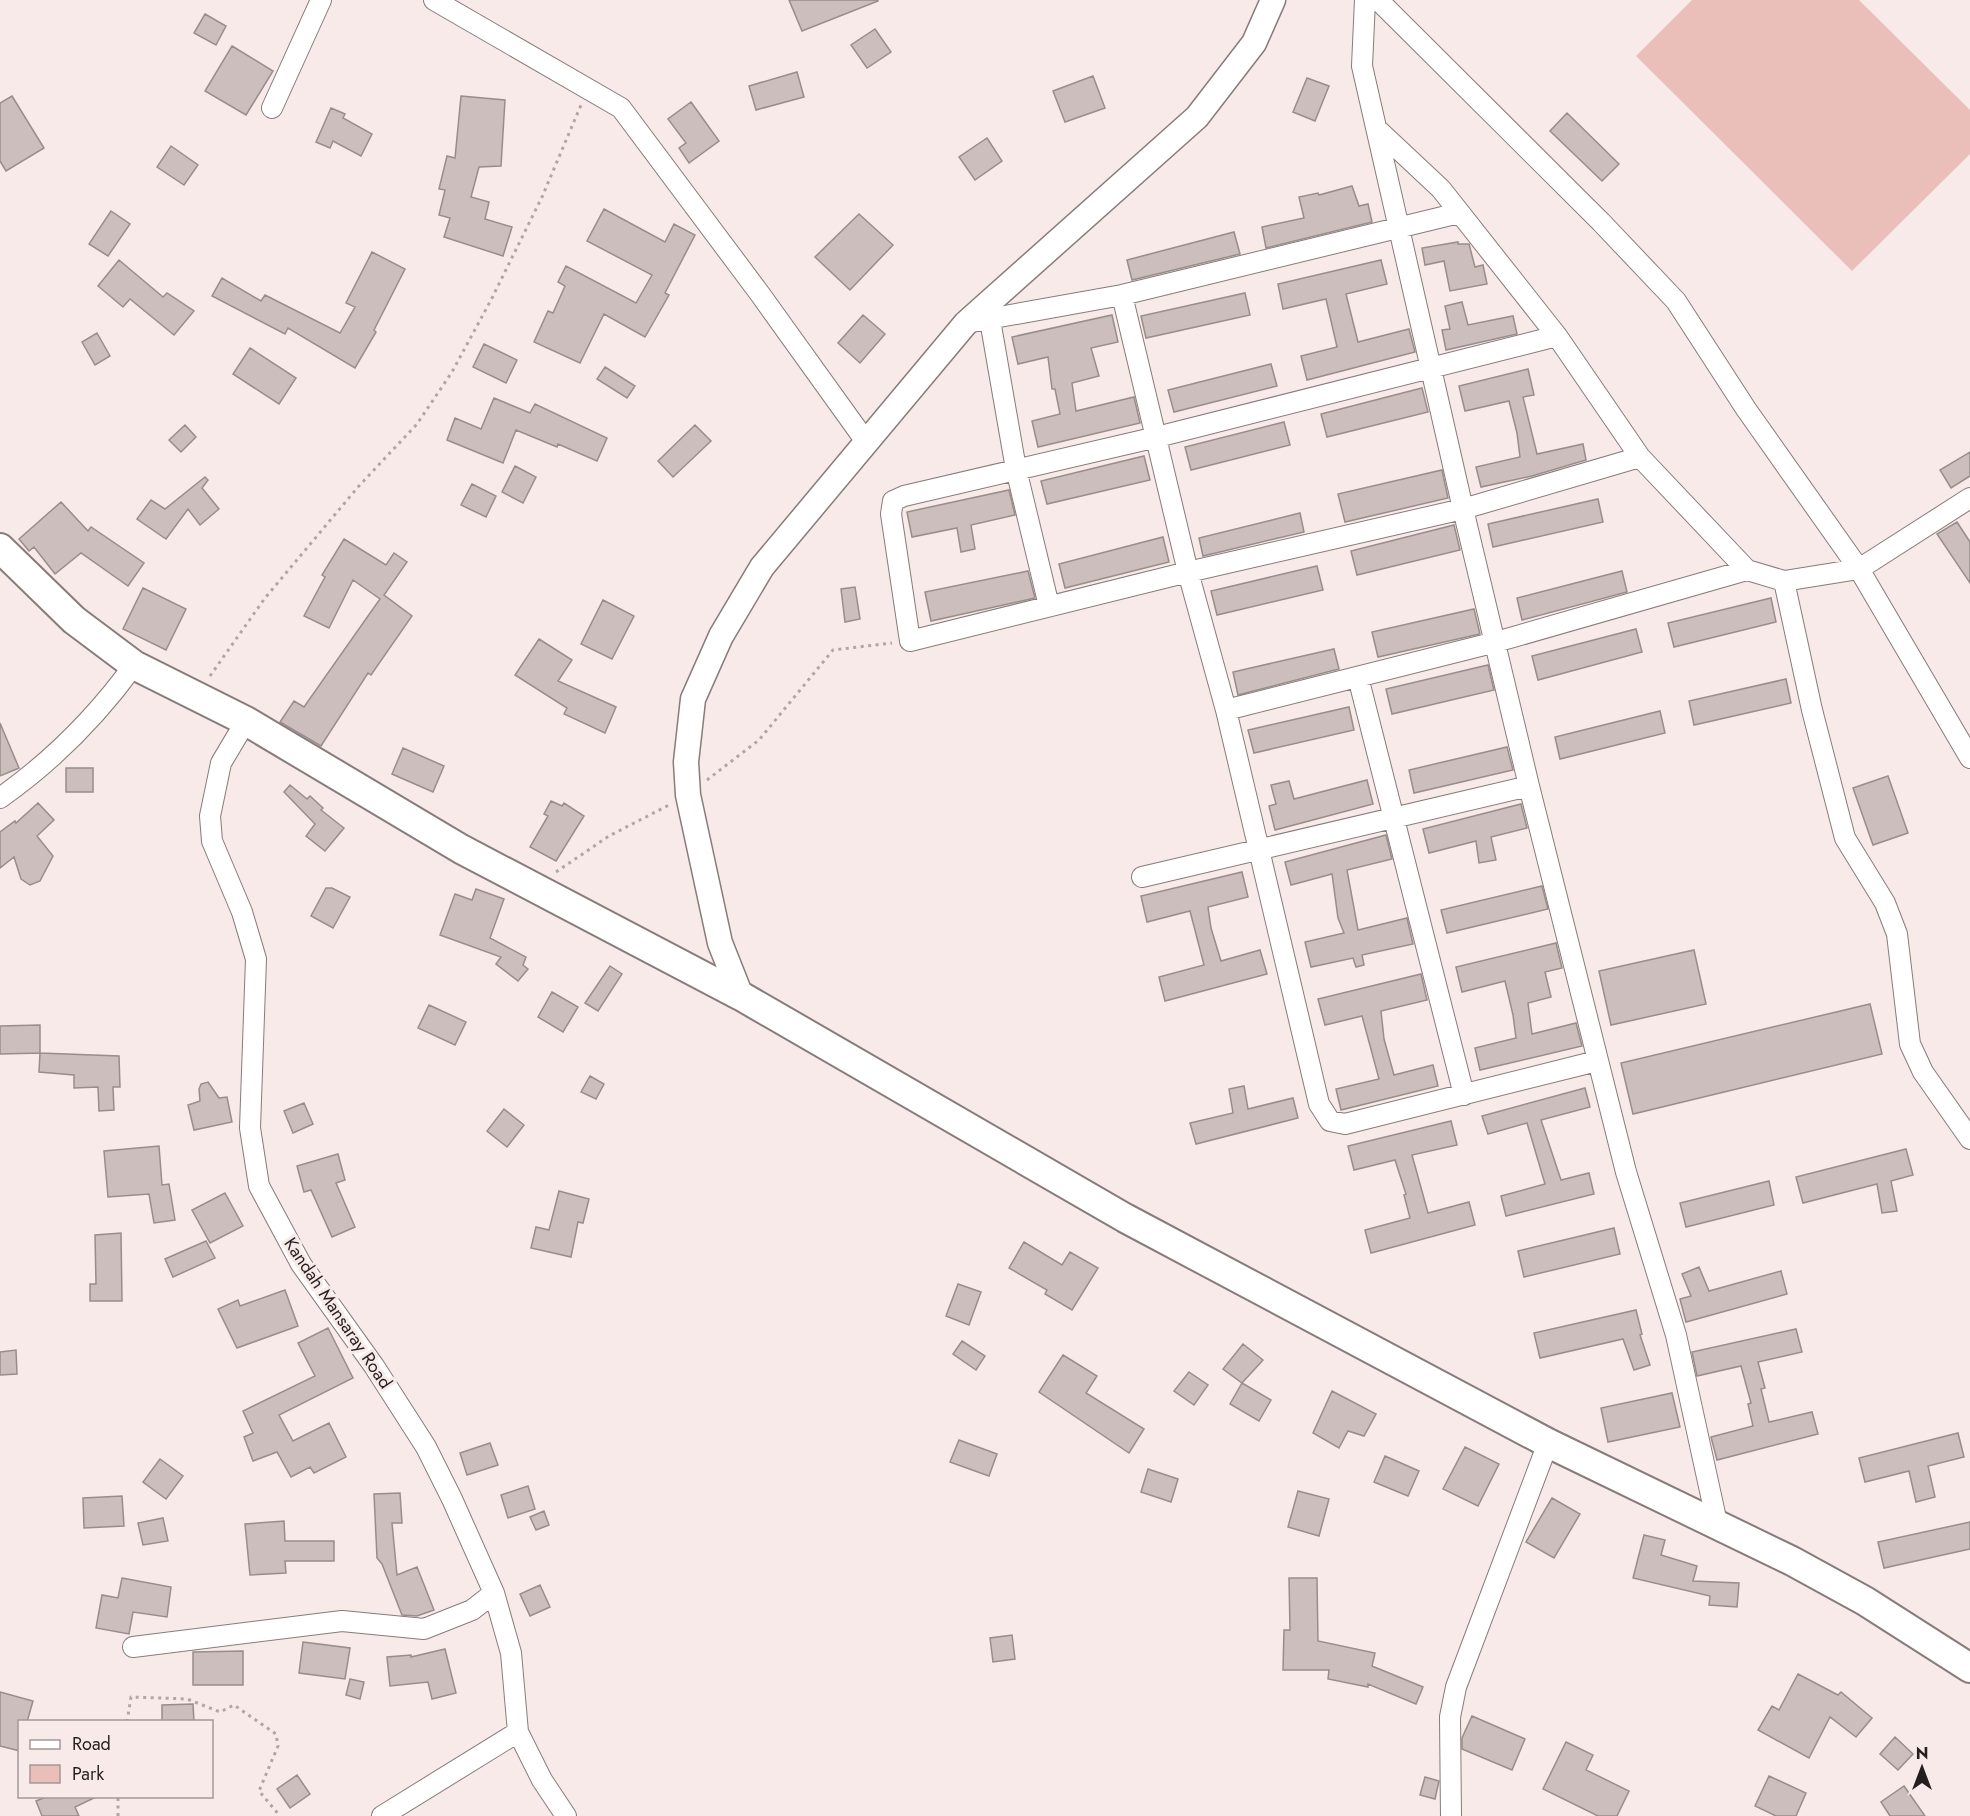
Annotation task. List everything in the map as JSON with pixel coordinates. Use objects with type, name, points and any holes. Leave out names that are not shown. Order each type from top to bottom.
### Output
[{"type":"main road","points":[[0,548],[74,620],[134,665],[246,721],[460,849],[741,996],[1125,1218],[1548,1443],[1717,1523],[1865,1601],[1970,1668]]},
{"type":"street","points":[[272,108],[321,0]]},
{"type":"street","points":[[434,0],[621,108],[649,142],[867,443]]},
{"type":"street","points":[[741,996],[720,943],[688,795],[686,762],[693,699],[721,636],[762,567],[966,323],[1197,117],[1254,44],[1273,0]]},
{"type":"street","points":[[1365,0],[1362,66],[1398,228],[1529,786],[1626,1172],[1676,1335],[1717,1523]]},
{"type":"street","points":[[1378,0],[1601,222],[1676,301],[1746,409],[1859,569],[1970,758]]},
{"type":"street","points":[[1377,129],[1441,189],[1557,336],[1640,457],[1747,570],[1784,581],[1859,569],[1970,498]]},
{"type":"street","points":[[966,323],[1122,295],[1459,213]]},
{"type":"street","points":[[1122,295],[1188,572],[1226,710],[1319,1104],[1330,1121],[1345,1124],[1597,1061]]},
{"type":"street","points":[[990,320],[1016,469],[1049,606]]},
{"type":"street","points":[[1557,336],[1157,436],[904,496],[893,501],[891,514],[910,641],[1188,572],[1463,509],[1640,457]]},
{"type":"street","points":[[1226,710],[1496,642],[1747,570]]},
{"type":"street","points":[[1784,581],[1812,710],[1845,838],[1884,903],[1897,934],[1910,1044],[1923,1072],[1970,1139]]},
{"type":"street","points":[[0,798],[30,777],[109,699],[134,665]]},
{"type":"street","points":[[1358,677],[1392,819],[1464,1095]]},
{"type":"street","name":"Kandah Mansaray Road","points":[[246,721],[222,763],[210,816],[212,841],[242,912],[256,959],[250,1128],[259,1186],[302,1264],[374,1366],[426,1447],[452,1499],[494,1593],[511,1653],[518,1732],[542,1780],[566,1816]]},
{"type":"street","points":[[1142,876],[1260,851],[1529,786]]},
{"type":"street","points":[[1451,1816],[1450,1717],[1456,1688],[1548,1443]]},
{"type":"street","points":[[133,1647],[342,1621],[424,1629],[472,1610],[494,1593]]},
{"type":"street","points":[[382,1816],[518,1732]]},
{"type":"path","points":[[196,697],[265,598],[358,487],[417,424],[452,372],[542,197],[588,89]]},
{"type":"path","points":[[127,1720],[131,1697],[187,1699],[220,1712],[234,1705],[276,1734],[278,1746],[259,1791],[280,1816]]},
{"type":"path","points":[[118,1798],[118,1816]]},
{"type":"green space","points":[[1692,0],[1859,0],[1970,110],[1970,154],[1852,271],[1636,56]]},
{"type":"building","points":[[789,0],[878,0],[878,1],[802,31]]},
{"type":"building","points":[[205,14],[226,26],[216,45],[194,33]]},
{"type":"building","points":[[875,29],[891,52],[867,68],[851,45]]},
{"type":"building","points":[[232,46],[273,71],[246,115],[205,91]]},
{"type":"building","points":[[797,72],[804,97],[756,110],[749,86]]},
{"type":"building","points":[[1093,76],[1105,108],[1065,122],[1053,91]]},
{"type":"building","points":[[1307,78],[1329,86],[1315,121],[1293,112]]},
{"type":"building","points":[[12,96],[44,148],[6,171],[0,161],[0,103]]},
{"type":"building","points":[[461,96],[505,100],[501,166],[479,167],[471,197],[489,202],[485,219],[512,227],[503,256],[444,237],[450,218],[439,215],[445,190],[439,189],[447,156],[455,158]]},
{"type":"building","points":[[691,102],[719,141],[689,163],[679,148],[686,143],[668,119]]},
{"type":"building","points":[[331,108],[345,114],[343,118],[372,134],[361,156],[333,141],[330,148],[316,142]]},
{"type":"building","points":[[1567,113],[1619,164],[1602,181],[1550,131]]},
{"type":"building","points":[[987,138],[1002,161],[975,180],[959,157]]},
{"type":"building","points":[[171,146],[198,165],[184,185],[157,167]]},
{"type":"building","points":[[1352,186],[1359,206],[1368,204],[1372,222],[1266,248],[1262,227],[1304,218],[1299,197],[1318,193],[1319,195]]},
{"type":"building","points":[[604,209],[665,242],[674,224],[695,235],[665,293],[669,295],[645,337],[604,314],[580,363],[534,342],[548,311],[553,313],[565,286],[558,282],[566,266],[636,303],[652,275],[587,241]]},
{"type":"building","points":[[111,211],[130,224],[108,256],[89,244]]},
{"type":"building","points":[[859,214],[893,245],[850,290],[815,257]]},
{"type":"building","points":[[1234,232],[1240,254],[1132,280],[1127,260]]},
{"type":"building","points":[[1458,242],[1458,244],[1469,244],[1475,267],[1483,265],[1487,284],[1450,291],[1444,261],[1425,265],[1422,248]]},
{"type":"building","points":[[372,252],[405,269],[374,330],[376,332],[355,368],[288,328],[285,334],[212,296],[222,278],[261,301],[265,295],[340,333],[355,307],[346,303]]},
{"type":"building","points":[[119,260],[163,297],[167,293],[194,311],[174,335],[130,299],[123,307],[98,286]]},
{"type":"building","points":[[1381,260],[1387,284],[1346,294],[1358,342],[1409,329],[1415,352],[1307,380],[1301,356],[1337,347],[1326,299],[1283,309],[1278,284]]},
{"type":"building","points":[[1245,293],[1250,315],[1146,338],[1141,316]]},
{"type":"building","points":[[1462,302],[1468,325],[1513,316],[1517,334],[1446,350],[1442,330],[1450,329],[1445,306]]},
{"type":"building","points":[[863,315],[885,334],[860,363],[838,343]]},
{"type":"building","points":[[1112,315],[1118,342],[1091,348],[1099,376],[1072,383],[1076,411],[1134,397],[1140,423],[1038,447],[1032,421],[1060,414],[1055,389],[1052,389],[1048,357],[1018,364],[1012,337]]},
{"type":"building","points":[[97,333],[110,356],[95,365],[82,342]]},
{"type":"building","points":[[484,344],[517,360],[506,383],[473,367]]},
{"type":"building","points":[[250,348],[296,378],[279,404],[233,374]]},
{"type":"building","points":[[1271,364],[1277,386],[1174,412],[1168,390]]},
{"type":"building","points":[[605,367],[635,386],[627,398],[597,379]]},
{"type":"building","points":[[1528,369],[1534,395],[1523,397],[1537,454],[1583,444],[1586,460],[1532,476],[1481,487],[1476,467],[1520,457],[1517,433],[1509,401],[1465,411],[1459,386]]},
{"type":"building","points":[[1422,388],[1428,412],[1327,437],[1321,414]]},
{"type":"building","points":[[494,398],[530,413],[535,404],[607,438],[597,461],[558,444],[557,447],[516,430],[503,463],[447,440],[455,418],[481,429]]},
{"type":"building","points":[[1284,422],[1290,445],[1191,470],[1185,447]]},
{"type":"building","points":[[185,425],[196,437],[181,452],[169,440]]},
{"type":"building","points":[[695,425],[711,441],[673,477],[658,461]]},
{"type":"building","points":[[1970,452],[1970,476],[1951,488],[1940,470]]},
{"type":"building","points":[[1144,456],[1150,480],[1047,504],[1041,481]]},
{"type":"building","points":[[515,466],[536,477],[523,503],[502,492]]},
{"type":"building","points":[[1442,470],[1448,498],[1345,522],[1338,494]]},
{"type":"building","points":[[205,477],[208,480],[202,488],[219,509],[200,525],[188,509],[166,539],[137,519],[151,500],[165,509]]},
{"type":"building","points":[[472,484],[496,496],[486,517],[461,505]]},
{"type":"building","points":[[1009,490],[1015,515],[971,525],[975,549],[961,552],[957,528],[912,537],[907,512]]},
{"type":"building","points":[[1598,499],[1603,522],[1493,547],[1488,524]]},
{"type":"building","points":[[61,502],[88,531],[91,527],[144,563],[128,586],[81,553],[55,574],[34,547],[29,551],[19,539]]},
{"type":"building","points":[[1300,513],[1304,532],[1203,556],[1199,538]]},
{"type":"building","points":[[1957,522],[1970,542],[1970,583],[1937,534]]},
{"type":"building","points":[[1454,525],[1460,550],[1357,575],[1351,551]]},
{"type":"building","points":[[1163,537],[1169,562],[1065,588],[1059,564]]},
{"type":"building","points":[[344,539],[386,565],[394,553],[407,562],[384,595],[412,616],[371,675],[368,673],[321,746],[280,722],[294,701],[304,707],[380,599],[353,580],[329,628],[304,616],[325,577],[322,575]]},
{"type":"building","points":[[1317,566],[1323,590],[1217,615],[1211,591]]},
{"type":"building","points":[[1028,571],[1035,598],[931,621],[925,592]]},
{"type":"building","points":[[1622,571],[1627,592],[1522,620],[1517,598]]},
{"type":"building","points":[[855,587],[860,619],[845,622],[841,589]]},
{"type":"building","points":[[143,588],[186,609],[166,650],[123,629]]},
{"type":"building","points":[[1771,598],[1776,622],[1674,647],[1668,623]]},
{"type":"building","points":[[603,600],[634,616],[612,659],[581,644]]},
{"type":"building","points":[[1474,609],[1480,634],[1378,657],[1372,632]]},
{"type":"building","points":[[1636,629],[1642,652],[1538,680],[1532,656]]},
{"type":"building","points":[[539,639],[572,660],[558,681],[616,707],[605,733],[564,714],[567,708],[515,675]]},
{"type":"building","points":[[1334,649],[1339,669],[1238,695],[1233,672]]},
{"type":"building","points":[[1488,665],[1494,690],[1392,714],[1386,689]]},
{"type":"building","points":[[1786,679],[1791,703],[1694,725],[1689,701]]},
{"type":"building","points":[[1349,707],[1354,730],[1254,753],[1248,730]]},
{"type":"building","points":[[1660,711],[1665,733],[1560,759],[1555,737]]},
{"type":"building","points":[[0,723],[19,768],[0,776]]},
{"type":"building","points":[[1507,747],[1513,770],[1414,793],[1409,770]]},
{"type":"building","points":[[403,748],[444,766],[433,792],[392,774]]},
{"type":"building","points":[[66,768],[93,768],[93,792],[66,792]]},
{"type":"building","points":[[1888,776],[1908,833],[1873,845],[1853,788]]},
{"type":"building","points":[[1367,780],[1373,804],[1275,830],[1269,806],[1276,804],[1271,785],[1289,781],[1294,799]]},
{"type":"building","points":[[290,785],[307,799],[310,796],[323,808],[321,810],[344,828],[325,851],[306,836],[315,824],[284,792]]},
{"type":"building","points":[[551,801],[562,806],[564,803],[584,816],[556,861],[530,847],[548,816],[544,814]]},
{"type":"building","points":[[38,803],[54,820],[37,836],[53,856],[40,881],[30,885],[21,879],[14,857],[0,868],[0,832],[15,821],[16,823]]},
{"type":"building","points":[[1521,804],[1527,828],[1491,837],[1496,860],[1479,863],[1476,841],[1429,853],[1423,829]]},
{"type":"building","points":[[1386,835],[1392,859],[1347,870],[1358,930],[1407,918],[1413,944],[1362,955],[1364,965],[1356,967],[1353,958],[1311,967],[1305,942],[1344,933],[1338,918],[1332,874],[1291,885],[1285,862]]},
{"type":"building","points":[[1242,872],[1248,897],[1208,907],[1211,928],[1221,961],[1260,950],[1267,974],[1165,1001],[1159,977],[1204,965],[1190,911],[1147,922],[1141,896]]},
{"type":"building","points":[[1542,886],[1548,909],[1447,933],[1441,910]]},
{"type":"building","points":[[326,888],[332,888],[350,897],[333,928],[311,916]]},
{"type":"building","points":[[476,889],[504,899],[490,938],[526,957],[523,965],[528,969],[518,981],[496,964],[501,957],[440,935],[455,894],[472,900]]},
{"type":"building","points":[[1556,943],[1562,968],[1545,972],[1551,997],[1528,1003],[1532,1034],[1576,1023],[1582,1046],[1480,1070],[1475,1048],[1516,1038],[1513,1015],[1505,981],[1462,992],[1456,967]]},
{"type":"building","points":[[1694,950],[1706,1004],[1611,1025],[1599,971]]},
{"type":"building","points":[[610,966],[622,974],[598,1011],[585,1003]]},
{"type":"building","points":[[1421,974],[1427,1000],[1381,1011],[1384,1039],[1394,1075],[1433,1065],[1438,1086],[1341,1110],[1336,1089],[1379,1079],[1362,1016],[1325,1025],[1318,999]]},
{"type":"building","points":[[552,992],[578,1007],[563,1032],[538,1017]]},
{"type":"building","points":[[1870,1004],[1882,1054],[1633,1114],[1621,1063]]},
{"type":"building","points":[[429,1005],[466,1022],[455,1045],[418,1028]]},
{"type":"building","points":[[40,1025],[40,1053],[0,1054],[0,1026]]},
{"type":"building","points":[[40,1053],[119,1056],[120,1087],[113,1087],[114,1110],[99,1111],[98,1087],[74,1088],[74,1075],[39,1072]]},
{"type":"building","points":[[590,1076],[604,1084],[596,1099],[581,1092]]},
{"type":"building","points":[[208,1082],[219,1098],[227,1097],[232,1122],[194,1130],[188,1105],[200,1101],[201,1084]]},
{"type":"building","points":[[1244,1086],[1248,1109],[1293,1098],[1298,1118],[1196,1144],[1190,1123],[1233,1113],[1229,1089]]},
{"type":"building","points":[[1585,1088],[1590,1107],[1541,1120],[1561,1180],[1589,1173],[1594,1194],[1506,1216],[1501,1196],[1545,1184],[1527,1123],[1488,1134],[1482,1116]]},
{"type":"building","points":[[304,1103],[313,1124],[293,1133],[284,1111]]},
{"type":"building","points":[[504,1109],[524,1125],[507,1147],[487,1131]]},
{"type":"building","points":[[1451,1121],[1457,1145],[1412,1155],[1428,1213],[1469,1202],[1475,1225],[1371,1253],[1365,1230],[1410,1218],[1404,1195],[1406,1194],[1395,1160],[1354,1170],[1348,1146]]},
{"type":"building","points":[[159,1146],[162,1185],[169,1184],[175,1220],[154,1223],[149,1194],[108,1197],[104,1151]]},
{"type":"building","points":[[1906,1149],[1913,1175],[1891,1181],[1897,1211],[1882,1213],[1877,1184],[1803,1203],[1796,1177]]},
{"type":"building","points":[[338,1154],[345,1180],[336,1183],[355,1227],[332,1237],[311,1190],[304,1192],[297,1166]]},
{"type":"building","points":[[1769,1181],[1774,1205],[1686,1227],[1680,1203]]},
{"type":"building","points":[[559,1191],[589,1199],[583,1223],[578,1222],[571,1257],[531,1248],[536,1227],[549,1230]]},
{"type":"building","points":[[225,1193],[243,1226],[210,1243],[192,1210]]},
{"type":"building","points":[[1614,1228],[1620,1254],[1524,1277],[1518,1251]]},
{"type":"building","points":[[121,1233],[122,1301],[90,1301],[90,1284],[96,1284],[95,1235]]},
{"type":"building","points":[[206,1241],[215,1258],[173,1277],[165,1259]]},
{"type":"building","points":[[1024,1242],[1062,1265],[1070,1252],[1098,1268],[1072,1310],[1045,1294],[1047,1290],[1009,1268]]},
{"type":"building","points":[[1699,1267],[1709,1291],[1781,1271],[1787,1294],[1686,1322],[1680,1299],[1691,1296],[1682,1274]]},
{"type":"building","points":[[958,1284],[981,1292],[969,1325],[946,1316]]},
{"type":"building","points":[[285,1290],[298,1326],[237,1348],[218,1309],[238,1300],[240,1306]]},
{"type":"building","points":[[1636,1310],[1642,1334],[1640,1335],[1650,1365],[1634,1370],[1623,1339],[1540,1358],[1534,1333]]},
{"type":"building","points":[[328,1328],[353,1378],[279,1415],[293,1441],[329,1423],[346,1457],[314,1473],[310,1467],[291,1477],[277,1452],[253,1461],[244,1437],[253,1433],[243,1411],[315,1376],[298,1343]]},
{"type":"building","points":[[1796,1329],[1802,1352],[1758,1362],[1765,1388],[1761,1389],[1769,1422],[1812,1412],[1818,1434],[1717,1460],[1711,1437],[1753,1426],[1748,1404],[1751,1403],[1741,1366],[1697,1376],[1692,1352]]},
{"type":"building","points":[[962,1341],[985,1356],[976,1370],[953,1354]]},
{"type":"building","points":[[1243,1344],[1263,1360],[1242,1383],[1223,1369]]},
{"type":"building","points":[[16,1350],[17,1374],[0,1375],[0,1352]]},
{"type":"building","points":[[1063,1355],[1097,1376],[1086,1393],[1144,1429],[1129,1453],[1039,1392]]},
{"type":"building","points":[[1189,1372],[1208,1385],[1194,1405],[1174,1391]]},
{"type":"building","points":[[1242,1383],[1271,1400],[1259,1421],[1230,1404]]},
{"type":"building","points":[[1332,1391],[1376,1414],[1364,1436],[1348,1431],[1339,1448],[1313,1433]]},
{"type":"building","points":[[1672,1393],[1680,1427],[1608,1442],[1601,1408]]},
{"type":"building","points":[[1958,1433],[1964,1457],[1928,1466],[1935,1497],[1916,1502],[1909,1471],[1865,1482],[1859,1458]]},
{"type":"building","points":[[959,1440],[997,1454],[989,1476],[950,1462]]},
{"type":"building","points":[[490,1443],[498,1465],[467,1475],[460,1453]]},
{"type":"building","points":[[1465,1447],[1499,1464],[1478,1506],[1443,1489]]},
{"type":"building","points":[[1385,1456],[1419,1471],[1408,1496],[1374,1482]]},
{"type":"building","points":[[160,1459],[183,1476],[166,1499],[143,1482]]},
{"type":"building","points":[[1148,1469],[1178,1479],[1171,1502],[1141,1492]]},
{"type":"building","points":[[528,1486],[535,1509],[508,1518],[501,1495]]},
{"type":"building","points":[[1298,1491],[1329,1499],[1319,1536],[1288,1527]]},
{"type":"building","points":[[400,1493],[402,1523],[392,1523],[397,1575],[417,1567],[434,1610],[417,1616],[402,1615],[382,1564],[377,1558],[374,1494]]},
{"type":"building","points":[[122,1496],[124,1526],[84,1528],[83,1498]]},
{"type":"building","points":[[1552,1498],[1580,1514],[1554,1558],[1526,1542]]},
{"type":"building","points":[[544,1511],[549,1525],[536,1530],[530,1517]]},
{"type":"building","points":[[163,1518],[168,1541],[143,1545],[138,1523]]},
{"type":"building","points":[[284,1521],[285,1541],[334,1541],[334,1561],[285,1561],[286,1573],[250,1575],[245,1524]]},
{"type":"building","points":[[1970,1522],[1970,1549],[1884,1568],[1878,1542]]},
{"type":"building","points":[[1644,1535],[1665,1540],[1661,1555],[1697,1566],[1693,1581],[1739,1583],[1737,1607],[1709,1605],[1710,1596],[1633,1578]]},
{"type":"building","points":[[122,1578],[171,1587],[167,1617],[133,1612],[129,1634],[96,1628],[102,1595],[118,1598]]},
{"type":"building","points":[[1289,1578],[1317,1578],[1318,1641],[1375,1653],[1372,1666],[1423,1687],[1416,1704],[1368,1684],[1368,1687],[1328,1679],[1329,1670],[1283,1670],[1284,1630],[1290,1630]]},
{"type":"building","points":[[540,1585],[550,1607],[530,1616],[520,1594]]},
{"type":"building","points":[[1012,1635],[1015,1659],[993,1662],[990,1638]]},
{"type":"building","points":[[303,1642],[350,1648],[345,1679],[299,1673]]},
{"type":"building","points":[[445,1649],[456,1693],[432,1699],[428,1682],[390,1686],[387,1657],[411,1655],[411,1657]]},
{"type":"building","points":[[243,1651],[243,1685],[193,1685],[193,1652]]},
{"type":"building","points":[[1798,1674],[1838,1695],[1841,1692],[1872,1718],[1856,1737],[1830,1717],[1809,1758],[1758,1730],[1772,1706],[1779,1710]]},
{"type":"building","points":[[350,1679],[364,1682],[360,1699],[346,1695]]},
{"type":"building","points":[[0,1692],[33,1701],[28,1720],[18,1720],[18,1750],[0,1746]]},
{"type":"building","points":[[193,1704],[194,1720],[162,1720],[162,1705]]},
{"type":"building","points":[[1472,1716],[1525,1739],[1512,1770],[1462,1749],[1462,1738]]},
{"type":"building","points":[[1895,1737],[1913,1754],[1898,1770],[1880,1754]]},
{"type":"building","points":[[1566,1742],[1593,1755],[1586,1770],[1629,1791],[1617,1816],[1598,1816],[1543,1789]]},
{"type":"building","points":[[297,1775],[310,1794],[290,1808],[277,1789]]},
{"type":"building","points":[[1769,1776],[1806,1793],[1796,1816],[1776,1816],[1755,1806]]},
{"type":"building","points":[[1425,1777],[1439,1781],[1435,1799],[1420,1795]]},
{"type":"building","points":[[1904,1786],[1925,1816],[1890,1816],[1881,1802]]},
{"type":"building","points":[[44,1798],[94,1798],[75,1807],[79,1816],[42,1816],[36,1801]]}]
